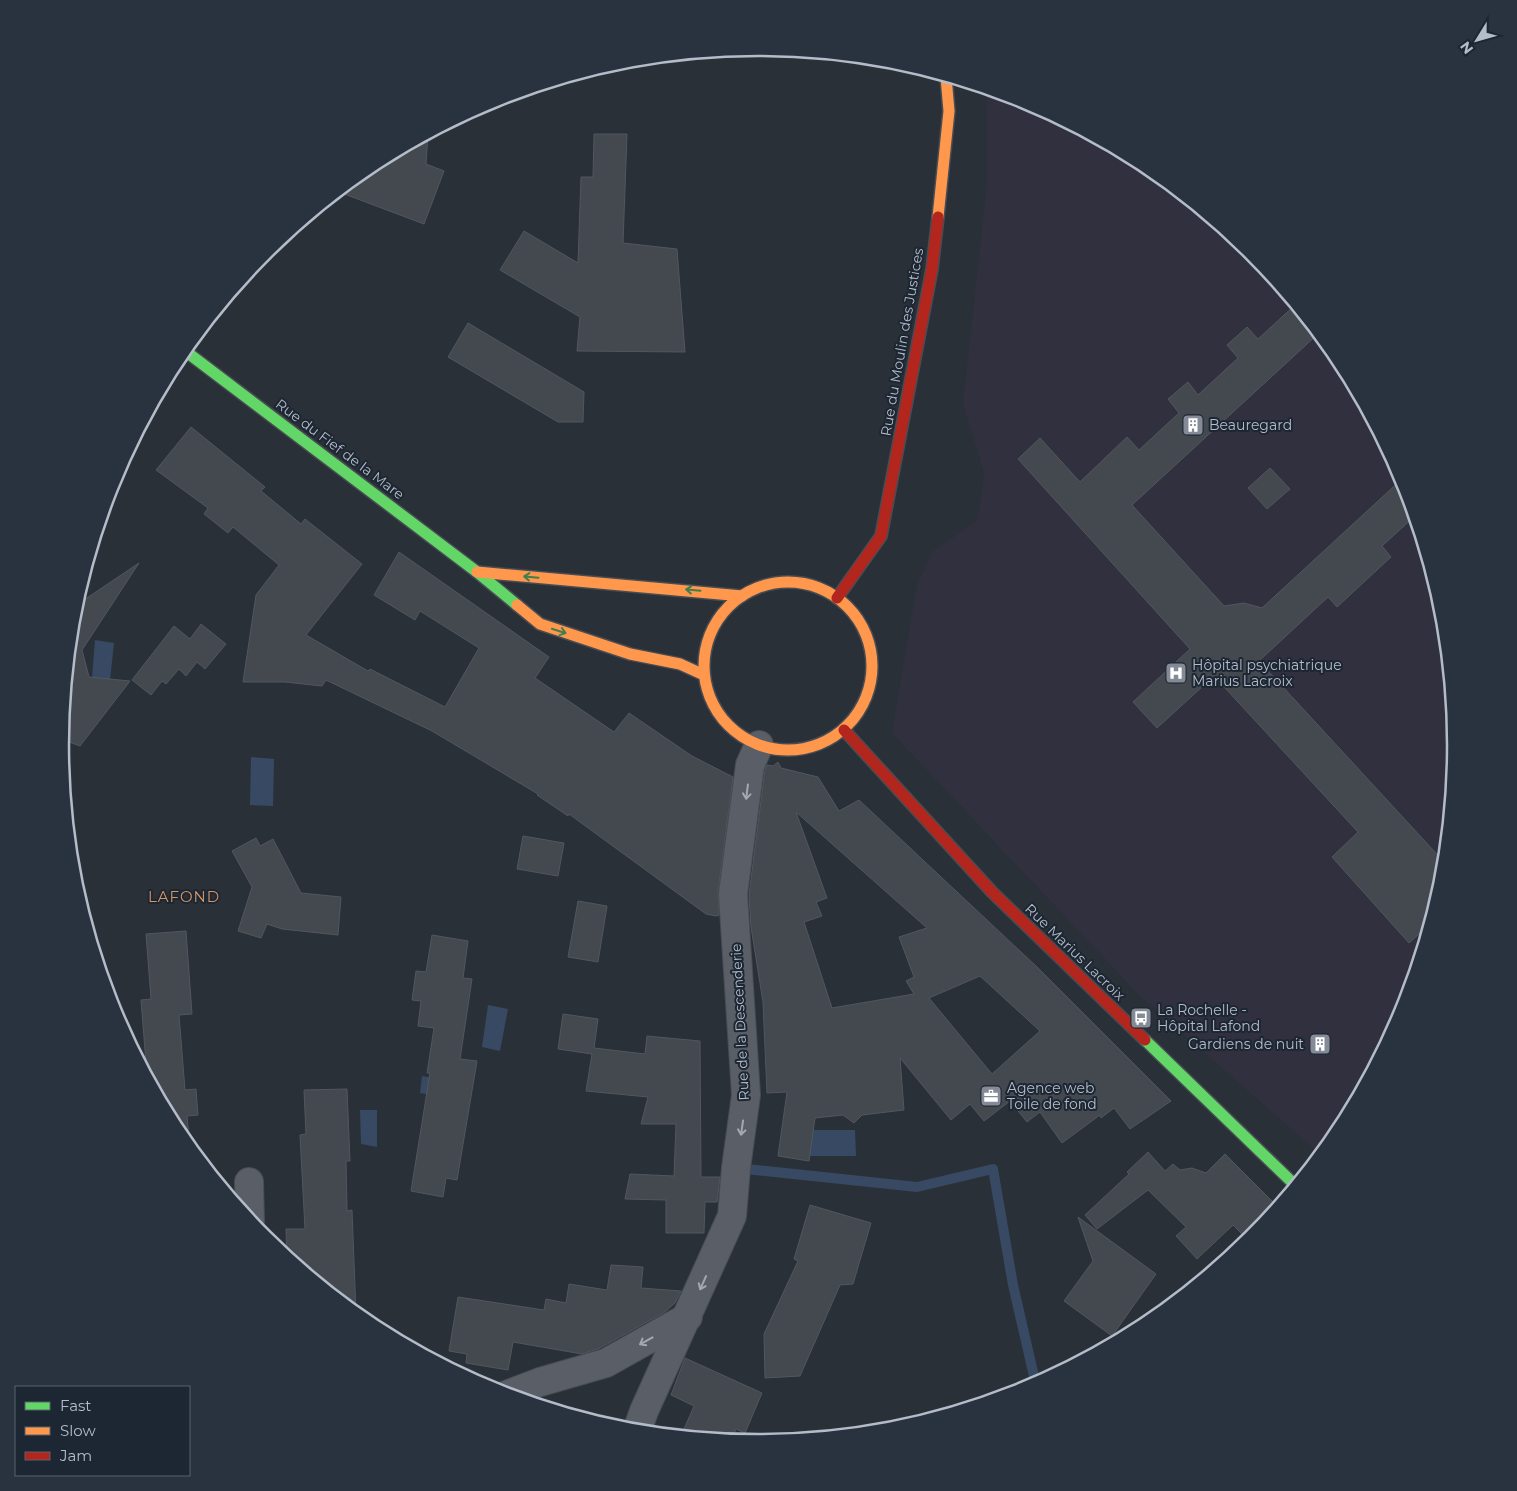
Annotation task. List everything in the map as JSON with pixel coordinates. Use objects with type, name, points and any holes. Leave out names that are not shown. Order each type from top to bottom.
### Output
[{"type":"main road","name":"Rue du Moulin des Justices","points":[[837,598],[881,536],[932,269],[949,111],[947,83]]},
{"type":"main road","name":"Rue du Fief de la Mare","points":[[191,355],[478,572],[540,624],[630,654],[680,664],[704,675]]},
{"type":"main road","points":[[478,572],[742,596]]},
{"type":"main road","points":[[790,582],[815,586],[837,598],[866,634],[872,659],[870,686],[861,710],[844,730],[825,742],[804,749],[781,750],[759,745],[738,734],[722,718],[710,698],[704,675],[705,652],[712,630],[724,611],[742,596],[765,585],[790,582]]},
{"type":"main road","name":"Rue Marius Lacroix","points":[[844,730],[992,892],[1292,1182]]},
{"type":"street","name":"Rue de la Descenderie","points":[[640,1424],[732,1216],[736,1168],[746,1095],[733,894],[750,765],[759,745]]},
{"type":"street","points":[[249,1182],[250,1210]]},
{"type":"street","points":[[518,1391],[540,1382],[606,1363],[688,1317]]},
{"type":"shaded area","name":"Hôpital psychiatrique Marius Lacroix","points":[[987,96],[1063,127],[1103,149],[1141,172],[1213,227],[1277,291],[1332,363],[1377,441],[1411,524],[1435,611],[1442,656],[1448,746],[1442,835],[1435,880],[1424,924],[1411,967],[1395,1009],[1377,1050],[1355,1090],[1316,1150],[1139,995],[892,733],[917,585],[932,552],[978,520],[984,473],[963,403],[987,184]]},
{"type":"water","points":[[95,640],[114,643],[110,680],[92,678]]},
{"type":"water","points":[[251,757],[274,759],[273,806],[250,805]]},
{"type":"water","points":[[488,1005],[508,1009],[500,1051],[482,1047]]},
{"type":"water","points":[[422,1076],[453,1081],[452,1098],[420,1093]]},
{"type":"water","points":[[360,1110],[377,1110],[377,1147],[361,1144]]},
{"type":"water","points":[[810,1130],[855,1130],[856,1156],[810,1156]]},
{"type":"building","points":[[594,134],[627,134],[623,243],[677,249],[685,352],[577,351],[580,317],[500,270],[524,231],[578,263],[581,177],[593,177]]},
{"type":"building","points":[[427,142],[426,164],[444,171],[424,224],[345,194],[376,172]]},
{"type":"building","points":[[1291,309],[1314,338],[1132,505],[1224,606],[1244,603],[1262,608],[1396,484],[1410,521],[1382,546],[1391,557],[1337,607],[1328,597],[1259,661],[1439,856],[1435,880],[1422,931],[1409,943],[1332,857],[1358,832],[1214,676],[1157,728],[1133,702],[1190,649],[1018,459],[1040,438],[1080,482],[1127,437],[1139,450],[1179,413],[1168,399],[1188,382],[1198,395],[1238,358],[1227,345],[1247,327],[1258,339]]},
{"type":"building","points":[[468,323],[584,392],[583,422],[558,422],[448,357]]},
{"type":"building","points":[[191,427],[265,487],[261,491],[301,524],[305,519],[362,564],[306,635],[368,671],[370,669],[445,707],[479,648],[420,611],[415,620],[374,595],[399,552],[549,657],[535,678],[614,732],[629,713],[692,756],[733,777],[718,892],[719,915],[706,914],[569,814],[568,816],[538,794],[432,731],[326,680],[322,686],[285,682],[243,682],[256,595],[279,565],[233,527],[228,533],[204,514],[208,508],[156,470]]},
{"type":"building","points":[[1270,468],[1290,489],[1267,509],[1248,488]]},
{"type":"building","points":[[139,563],[82,650],[89,677],[130,681],[80,746],[69,742],[75,656],[85,599]]},
{"type":"building","points":[[201,624],[226,644],[205,669],[197,662],[186,676],[179,669],[166,684],[162,681],[151,695],[132,680],[174,626],[190,639]]},
{"type":"building","points":[[778,762],[781,768],[818,777],[839,811],[859,800],[1037,967],[1171,1101],[1130,1129],[1114,1108],[1101,1118],[1100,1115],[1062,1143],[1040,1112],[1027,1122],[1010,1101],[984,1121],[970,1104],[951,1120],[900,1058],[904,1110],[862,1115],[854,1123],[843,1115],[815,1118],[809,1161],[778,1156],[787,1092],[767,1093],[763,1002],[751,927],[749,895],[765,769],[767,765],[773,766]],"holes":[[[796,812],[927,928],[899,937],[914,977],[906,981],[914,994],[832,1008],[804,922],[822,916],[816,902],[827,898]],[[980,976],[1040,1031],[992,1074],[929,998]]]},
{"type":"building","points":[[523,836],[564,843],[558,876],[517,869]]},
{"type":"building","points":[[256,838],[260,846],[273,839],[301,893],[341,897],[338,935],[282,929],[267,924],[261,938],[238,931],[252,887],[232,851]]},
{"type":"building","points":[[578,901],[607,906],[598,962],[568,957]]},
{"type":"building","points":[[186,931],[192,1014],[179,1015],[185,1090],[196,1089],[198,1115],[187,1116],[189,1133],[146,1061],[141,1000],[151,999],[146,934]]},
{"type":"building","points":[[432,935],[468,941],[463,978],[472,979],[460,1059],[477,1061],[457,1180],[446,1178],[443,1197],[411,1191],[430,1073],[427,1073],[434,1028],[418,1026],[421,1001],[412,1000],[416,971],[426,972]]},
{"type":"building","points":[[563,1014],[598,1019],[594,1048],[645,1054],[647,1036],[700,1041],[701,1177],[720,1177],[717,1202],[705,1202],[704,1233],[666,1233],[666,1200],[625,1199],[630,1174],[674,1176],[676,1124],[641,1124],[648,1097],[586,1091],[592,1054],[558,1049]]},
{"type":"building","points":[[347,1089],[350,1161],[346,1161],[347,1211],[352,1210],[356,1304],[304,1264],[287,1248],[286,1229],[305,1229],[300,1135],[306,1134],[304,1090]]},
{"type":"building","points":[[1148,1152],[1165,1171],[1173,1164],[1180,1170],[1192,1168],[1206,1173],[1225,1154],[1274,1203],[1243,1235],[1233,1225],[1197,1259],[1176,1236],[1186,1227],[1148,1190],[1097,1229],[1085,1215],[1129,1174],[1127,1172]]},
{"type":"building","points":[[810,1205],[871,1223],[853,1284],[840,1285],[800,1376],[765,1378],[764,1334],[798,1261],[794,1259]]},
{"type":"building","points":[[1078,1217],[1156,1274],[1112,1336],[1064,1301],[1093,1261]]},
{"type":"building","points":[[611,1265],[643,1267],[641,1288],[681,1291],[675,1303],[665,1312],[600,1348],[582,1354],[513,1342],[508,1370],[466,1363],[467,1354],[449,1351],[458,1297],[544,1310],[546,1299],[566,1303],[569,1284],[607,1290]]},
{"type":"building","points":[[685,1358],[762,1393],[745,1433],[736,1429],[734,1434],[683,1430],[694,1406],[671,1395]]},
{"type":"waterway","points":[[737,1168],[917,1187],[993,1169],[1013,1285],[1034,1377]]},
{"type":"traffic: fast","points":[[191,355],[477,572],[517,605]]},
{"type":"traffic: fast","points":[[1145,1040],[1292,1182]]},
{"type":"traffic: slow","points":[[938,217],[949,111],[947,83]]},
{"type":"traffic: slow","points":[[477,572],[742,596]]},
{"type":"traffic: slow","points":[[788,582],[812,586],[827,592],[841,601],[853,613],[862,627],[868,642],[872,666],[868,690],[862,705],[853,719],[841,731],[827,740],[812,746],[788,750],[764,746],[749,740],[735,731],[723,719],[714,705],[708,690],[704,666],[708,642],[714,627],[723,613],[735,601],[749,592],[764,586],[788,582]]},
{"type":"traffic: slow","points":[[517,605],[540,624],[630,654],[680,664],[704,675]]},
{"type":"traffic: jam","points":[[837,598],[881,536],[932,269],[938,217]]},
{"type":"traffic: jam","points":[[844,730],[992,892],[1145,1040]]},
{"type":"place","name":"Beauregard","points":[[1193,425]]},
{"type":"place","name":"Hôpital psychiatrique Marius Lacroix","points":[[1176,673]]},
{"type":"place","name":"La Rochelle - Hôpital Lafond","points":[[1141,1018]]},
{"type":"place","name":"Gardiens de nuit","points":[[1320,1044]]},
{"type":"place","name":"Agence web Toile de fond","points":[[991,1096]]},
{"type":"district","name":"LAFOND","points":[[184,897]]}]
